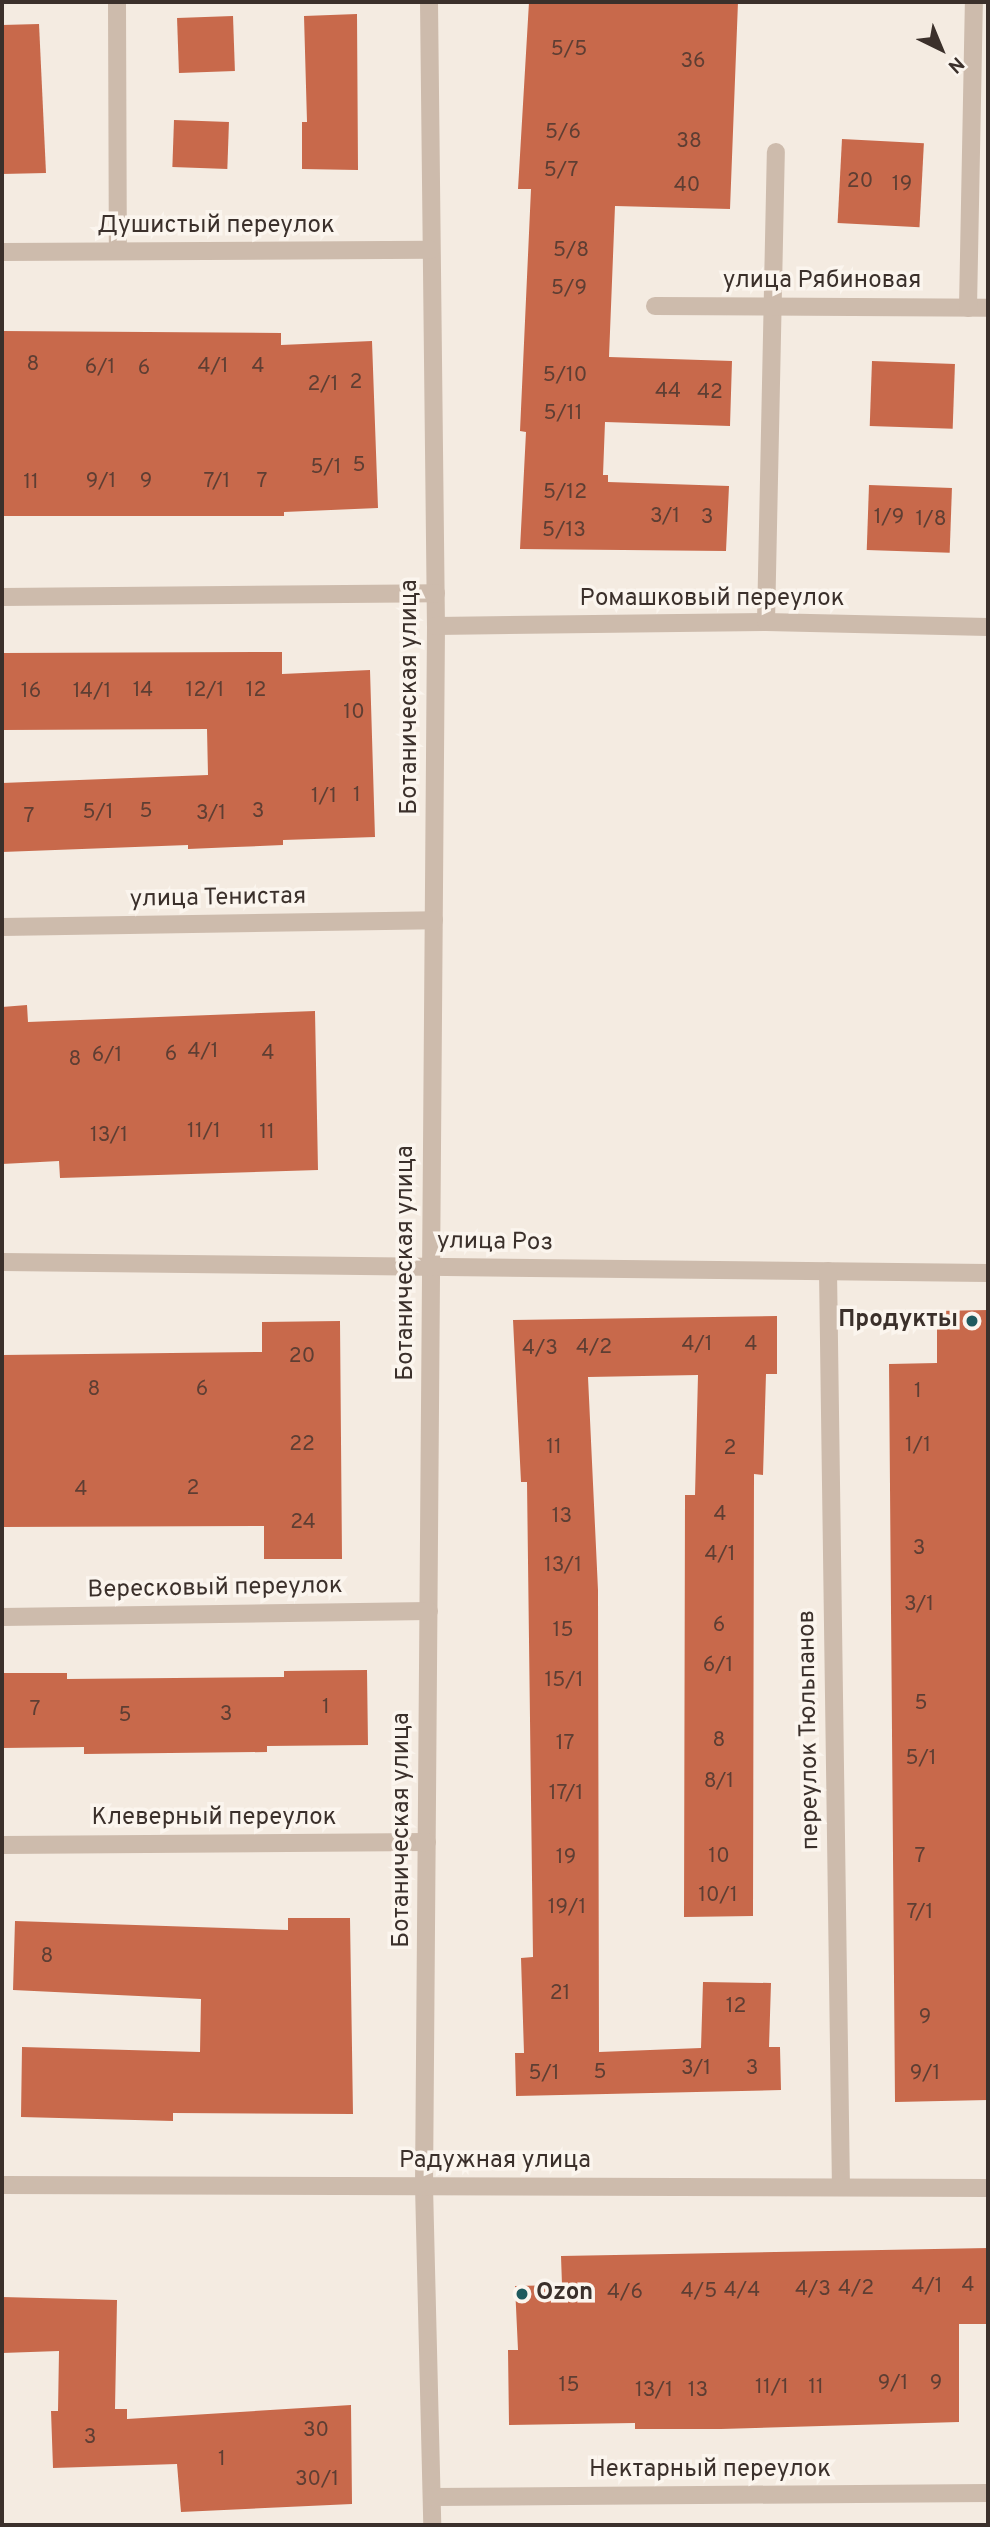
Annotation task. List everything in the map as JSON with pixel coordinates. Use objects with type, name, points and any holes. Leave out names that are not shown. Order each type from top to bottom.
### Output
[{"type":"street","points":[[117,2],[118,251]]},
{"type":"street","name":"Ботаническая улица","points":[[429,2],[436,626],[424,2186],[432,2525]]},
{"type":"street","points":[[968,307],[974,2]]},
{"type":"street","points":[[766,622],[776,152]]},
{"type":"street","name":"Душистый переулок","points":[[2,252],[431,250]]},
{"type":"street","name":"улица Рябиновая","points":[[655,306],[988,308]]},
{"type":"street","points":[[2,597],[436,593]]},
{"type":"street","name":"Ромашковый переулок","points":[[436,626],[766,622],[988,627]]},
{"type":"street","name":"улица Тенистая","points":[[2,927],[434,920]]},
{"type":"street","name":"улица Роз","points":[[2,1262],[988,1273]]},
{"type":"street","name":"переулок Тюльпанов","points":[[828,1271],[841,2187]]},
{"type":"street","name":"Вересковый переулок","points":[[2,1617],[429,1611]]},
{"type":"street","name":"Клеверный переулок","points":[[2,1845],[427,1842]]},
{"type":"street","name":"Радужная улица","points":[[2,2185],[988,2188]]},
{"type":"street","name":"Нектарный переулок","points":[[432,2497],[988,2493]]},
{"type":"building","points":[[529,2],[738,2],[730,209],[615,206],[609,357],[732,361],[730,426],[605,422],[603,475],[608,475],[608,482],[729,486],[726,551],[520,549],[526,432],[520,431],[531,189],[518,189]]},
{"type":"building","points":[[357,14],[358,170],[302,169],[302,122],[307,122],[304,16]]},
{"type":"building","points":[[233,16],[235,71],[179,73],[177,18]]},
{"type":"building","points":[[39,24],[46,173],[2,174],[2,25]]},
{"type":"building","points":[[174,120],[229,122],[227,169],[172,167]]},
{"type":"building","points":[[842,139],[924,143],[919,227],[838,223]]},
{"type":"building","points":[[2,331],[281,333],[281,345],[372,341],[378,508],[284,512],[284,516],[2,516]]},
{"type":"building","points":[[872,361],[955,364],[953,429],[870,426]]},
{"type":"building","points":[[869,485],[952,488],[950,553],[867,550]]},
{"type":"building","points":[[282,652],[282,674],[370,670],[375,837],[283,840],[283,845],[188,849],[188,845],[2,852],[2,783],[208,775],[207,729],[2,730],[2,653]]},
{"type":"building","points":[[27,1005],[28,1022],[315,1011],[318,1170],[60,1178],[59,1161],[2,1164],[2,1007]]},
{"type":"building","points":[[988,1310],[988,2100],[895,2102],[889,1364],[937,1363],[937,1311]]},
{"type":"building","points":[[777,1316],[777,1374],[766,1374],[763,1475],[754,1474],[753,1916],[684,1917],[685,1495],[695,1495],[698,1375],[588,1377],[598,1590],[599,2052],[701,2048],[703,1982],[771,1983],[769,2047],[780,2047],[781,2090],[516,2096],[515,2053],[524,2053],[521,1958],[533,1957],[527,1482],[521,1482],[513,1320]]},
{"type":"building","points":[[340,1321],[342,1559],[264,1559],[264,1526],[2,1527],[2,1355],[262,1352],[262,1322]]},
{"type":"building","points":[[367,1670],[368,1745],[267,1746],[267,1752],[84,1754],[84,1747],[2,1748],[2,1673],[67,1673],[67,1679],[284,1677],[284,1671]]},
{"type":"building","points":[[288,1918],[350,1918],[353,2114],[173,2113],[173,2121],[21,2117],[22,2047],[200,2052],[201,1999],[13,1990],[15,1921],[288,1930]]},
{"type":"building","points":[[988,2248],[988,2324],[959,2324],[959,2422],[721,2429],[635,2429],[635,2423],[509,2425],[508,2350],[518,2350],[515,2286],[562,2285],[561,2256]]},
{"type":"building","points":[[2,2297],[117,2300],[115,2409],[127,2409],[127,2419],[351,2405],[352,2504],[181,2512],[177,2464],[53,2468],[51,2411],[58,2411],[59,2351],[2,2353]]},
{"type":"place","name":"Продукты","points":[[972,1321]]},
{"type":"place","name":"Ozon","points":[[522,2294]]}]
